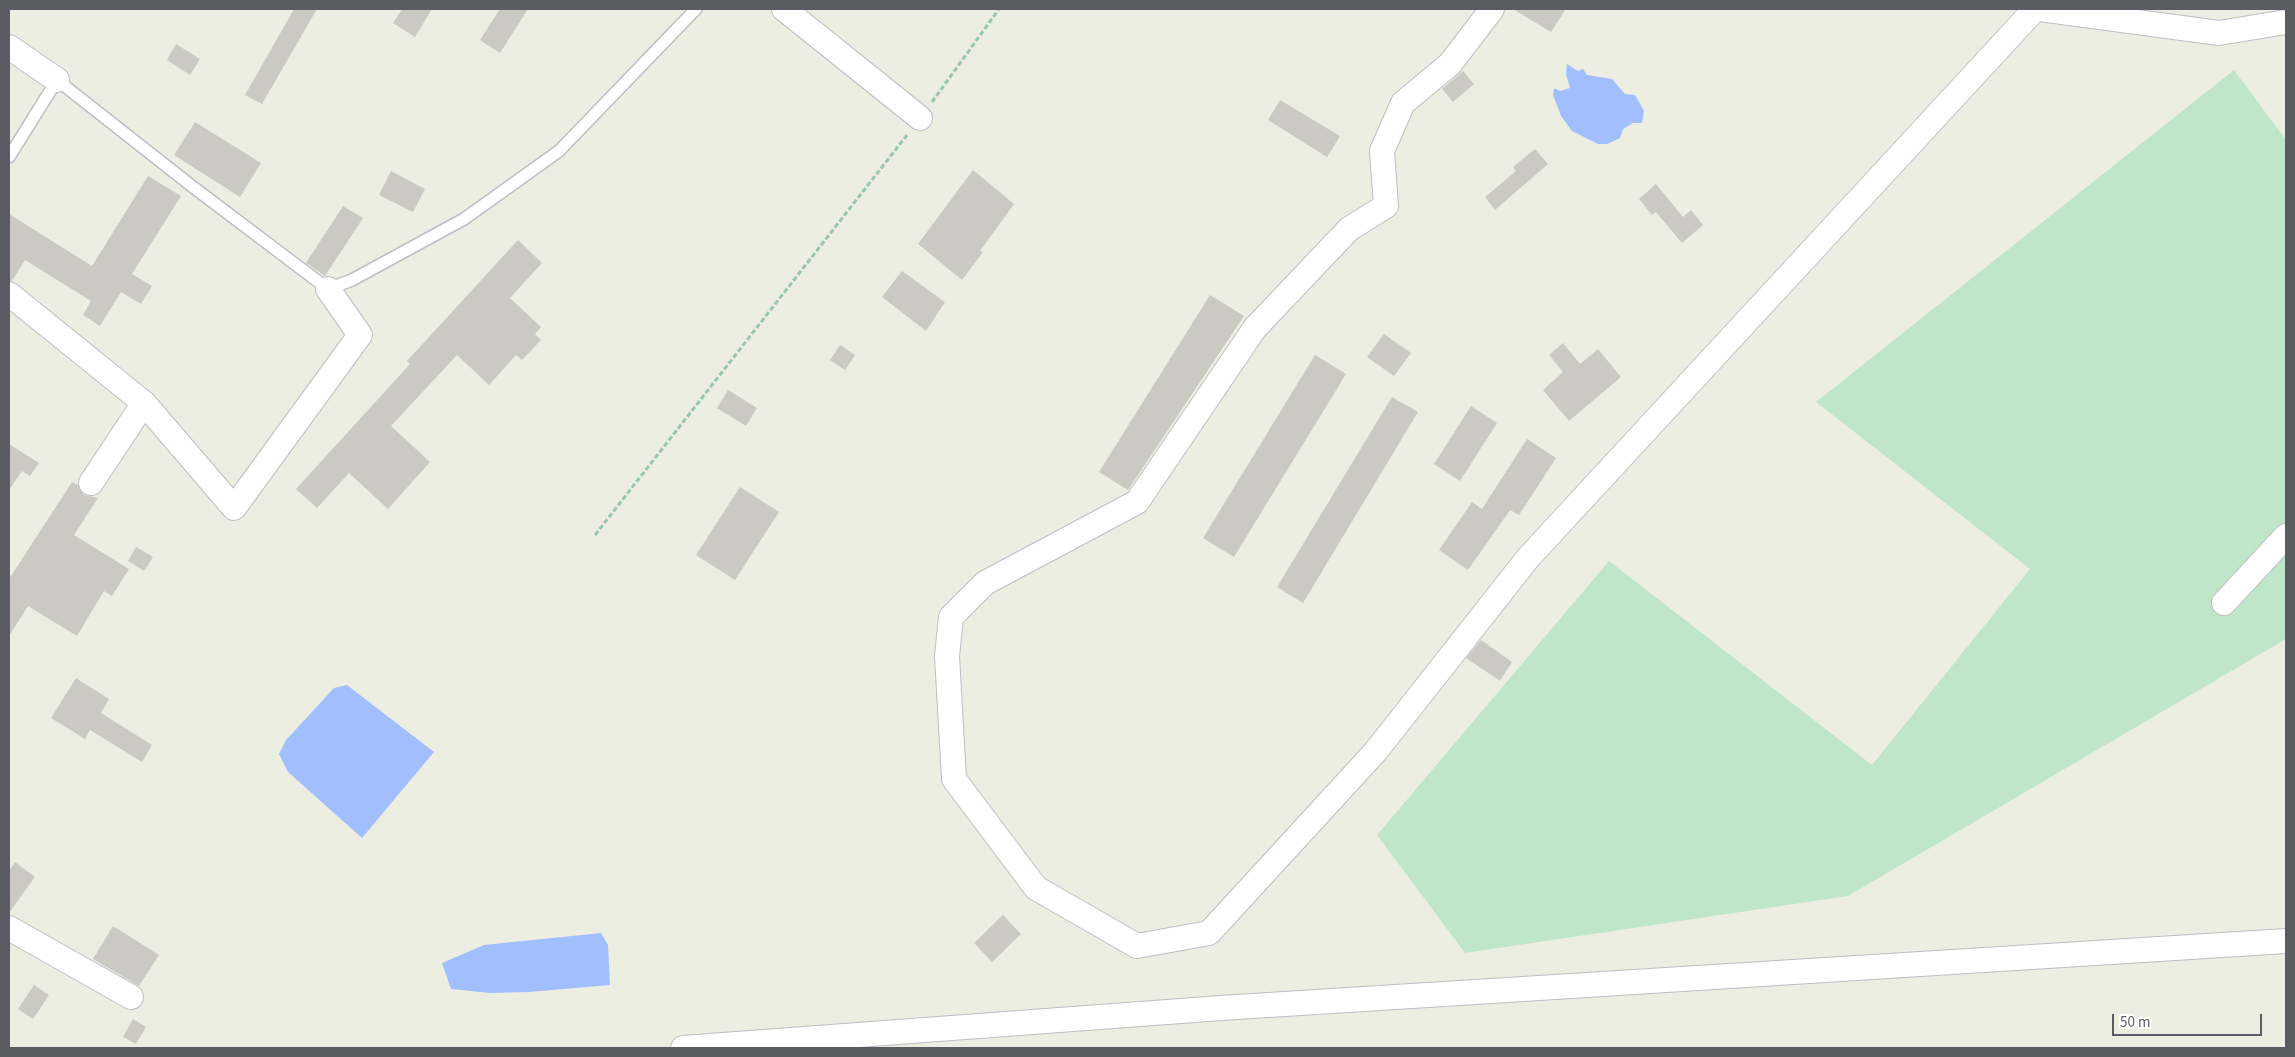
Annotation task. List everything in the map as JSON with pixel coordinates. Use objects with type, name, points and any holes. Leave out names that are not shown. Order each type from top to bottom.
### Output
[{"type":"street","points":[[784,9],[920,118]]},
{"type":"street","points":[[1492,9],[1450,64],[1403,103],[1382,151],[1386,206],[1349,229],[1255,328],[1137,502],[985,583],[951,617],[947,656],[954,780],[1036,888],[1137,946],[1209,933],[1376,751],[1528,558],[2035,9]]},
{"type":"street","points":[[2040,9],[2219,33],[2286,22]]},
{"type":"street","points":[[9,47],[57,80]]},
{"type":"street","points":[[9,294],[144,403],[234,508],[360,335],[328,289]]},
{"type":"street","points":[[91,483],[144,403]]},
{"type":"street","points":[[2224,603],[2286,536]]},
{"type":"street","points":[[9,928],[131,997]]},
{"type":"street","points":[[683,1048],[1221,1008],[2286,941]]},
{"type":"lane","points":[[9,157],[57,80],[193,187],[328,289],[352,280],[464,219],[558,151],[696,9]]},
{"type":"path","points":[[595,535],[920,118],[999,9]]},
{"type":"green space","points":[[2234,70],[2286,140],[2286,639],[1848,896],[1465,953],[1377,835],[1609,561],[1872,765],[2030,569],[1816,402]]},
{"type":"water","points":[[1567,64],[1578,71],[1583,69],[1587,75],[1612,79],[1625,94],[1635,95],[1644,111],[1642,123],[1633,123],[1623,129],[1620,138],[1607,144],[1598,144],[1572,131],[1561,116],[1553,95],[1554,88],[1560,91],[1570,88],[1566,74]]},
{"type":"water","points":[[347,685],[434,752],[362,838],[288,772],[279,754],[286,740],[334,688]]},
{"type":"water","points":[[601,933],[608,945],[610,985],[529,992],[490,993],[451,989],[442,963],[484,945]]},
{"type":"building","points":[[294,9],[317,9],[262,104],[245,95]]},
{"type":"building","points":[[402,9],[432,9],[415,37],[393,23]]},
{"type":"building","points":[[500,9],[528,9],[500,53],[480,40]]},
{"type":"building","points":[[1513,9],[1566,9],[1551,32]]},
{"type":"building","points":[[176,44],[200,59],[190,75],[167,60]]},
{"type":"building","points":[[1463,71],[1474,84],[1453,102],[1442,89]]},
{"type":"building","points":[[1280,100],[1340,136],[1327,157],[1268,120]]},
{"type":"building","points":[[195,122],[261,163],[240,197],[174,155]]},
{"type":"building","points":[[1535,149],[1548,164],[1495,210],[1485,197],[1516,171],[1513,167]]},
{"type":"building","points":[[973,170],[1014,204],[980,251],[983,252],[962,280],[918,244]]},
{"type":"building","points":[[391,171],[425,189],[413,212],[379,195]]},
{"type":"building","points":[[148,176],[181,196],[132,274],[152,286],[141,304],[121,292],[100,326],[83,315],[91,301],[25,260],[12,281],[9,281],[9,214],[92,266]]},
{"type":"building","points":[[1656,184],[1683,217],[1691,210],[1703,225],[1682,243],[1656,212],[1652,215],[1639,199]]},
{"type":"building","points":[[343,206],[363,218],[325,276],[306,263]]},
{"type":"building","points":[[518,240],[542,263],[510,298],[541,327],[535,334],[541,340],[522,360],[516,355],[489,385],[457,355],[391,426],[430,462],[388,509],[349,473],[317,508],[296,489],[410,364],[407,361]]},
{"type":"building","points":[[902,271],[945,302],[926,331],[882,297]]},
{"type":"building","points":[[1210,295],[1244,316],[1128,490],[1099,472]]},
{"type":"building","points":[[1384,334],[1411,353],[1394,376],[1367,357]]},
{"type":"building","points":[[1563,343],[1580,364],[1598,349],[1621,377],[1569,421],[1543,390],[1563,372],[1549,355]]},
{"type":"building","points":[[840,345],[855,355],[845,370],[830,360]]},
{"type":"building","points":[[1315,355],[1346,374],[1234,557],[1203,538]]},
{"type":"building","points":[[728,390],[757,408],[746,426],[717,408]]},
{"type":"building","points":[[1392,397],[1418,412],[1303,603],[1277,587]]},
{"type":"building","points":[[1471,406],[1497,423],[1460,481],[1434,464]]},
{"type":"building","points":[[1527,439],[1556,458],[1519,515],[1510,510],[1468,570],[1439,550],[1472,502],[1482,509]]},
{"type":"building","points":[[9,444],[39,463],[30,476],[22,471],[9,490]]},
{"type":"building","points":[[72,482],[78,485],[84,495],[98,498],[74,535],[129,569],[112,596],[104,591],[77,636],[28,606],[9,636],[9,579]]},
{"type":"building","points":[[740,487],[779,512],[735,580],[696,555]]},
{"type":"building","points":[[136,547],[153,557],[144,571],[128,561]]},
{"type":"building","points":[[1481,640],[1512,662],[1500,681],[1466,658]]},
{"type":"building","points":[[76,678],[109,699],[101,713],[152,745],[142,762],[90,730],[85,739],[51,718]]},
{"type":"building","points":[[15,862],[35,877],[9,913],[9,871]]},
{"type":"building","points":[[1003,915],[1021,934],[992,962],[974,943]]},
{"type":"building","points":[[113,926],[159,955],[139,986],[93,959]]},
{"type":"building","points":[[34,985],[49,995],[33,1019],[18,1009]]},
{"type":"building","points":[[133,1019],[146,1027],[136,1044],[123,1037]]}]
